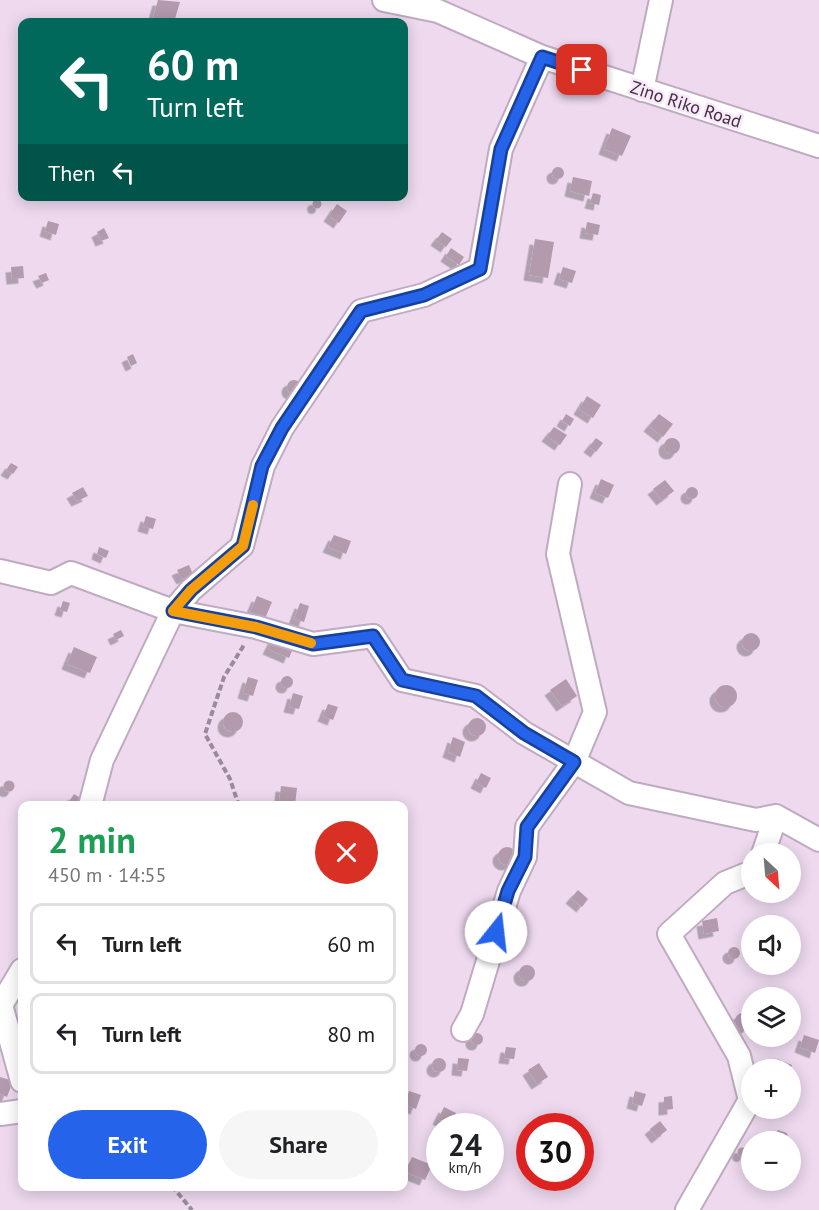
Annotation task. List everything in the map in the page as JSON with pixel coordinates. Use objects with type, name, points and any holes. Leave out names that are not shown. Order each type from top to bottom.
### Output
[{"type":"street","name":"Zino Riko Road","points":[[384,0],[438,11],[542,57],[819,146]]},
{"type":"street","points":[[642,90],[661,0]]},
{"type":"street","points":[[91,801],[102,760],[173,611],[200,582],[243,546],[262,466],[282,428],[361,311],[424,295],[480,269],[501,149],[542,57]]},
{"type":"street","points":[[463,1030],[472,1014],[508,891],[525,857],[527,827],[574,762],[595,712],[558,554],[570,484]]},
{"type":"street","points":[[0,571],[51,583],[71,573],[173,611],[256,627],[313,644],[373,636],[402,680],[476,696],[524,733],[629,793],[756,820],[776,816],[819,840]]},
{"type":"street","points":[[766,843],[776,816]]},
{"type":"street","points":[[687,1210],[750,1100],[739,1056],[669,934],[725,883],[741,876]]},
{"type":"street","points":[[18,977],[1,1005],[18,1067]]},
{"type":"street","points":[[0,1114],[18,1112]]},
{"type":"path","points":[[237,801],[230,779],[205,734],[224,677],[256,627]]},
{"type":"path","points":[[176,1191],[192,1210]]},
{"type":"building","points":[[158,0],[180,2],[175,18],[153,18]]},
{"type":"building","points":[[612,128],[631,136],[622,156],[604,149]]},
{"type":"building","points":[[558,167],[564,173],[558,179],[552,173]]},
{"type":"building","points":[[573,177],[592,181],[589,196],[570,191]]},
{"type":"building","points":[[593,193],[601,195],[599,205],[590,203]]},
{"type":"building","points":[[314,201],[320,201],[322,204],[317,209],[312,204]]},
{"type":"building","points":[[337,204],[347,211],[339,223],[329,216]]},
{"type":"building","points":[[48,221],[59,224],[56,235],[45,231]]},
{"type":"building","points":[[587,222],[600,225],[598,235],[585,233]]},
{"type":"building","points":[[104,228],[109,238],[101,241],[97,232]]},
{"type":"building","points":[[442,232],[452,239],[446,247],[436,240]]},
{"type":"building","points":[[535,239],[554,242],[548,278],[529,275]]},
{"type":"building","points":[[451,248],[464,257],[459,265],[446,256]]},
{"type":"building","points":[[23,266],[24,278],[12,279],[11,267]]},
{"type":"building","points":[[563,267],[576,271],[572,283],[559,279]]},
{"type":"building","points":[[46,273],[49,280],[42,283],[38,276]]},
{"type":"building","points":[[133,354],[137,363],[131,366],[127,357]]},
{"type":"building","points":[[294,380],[299,382],[301,387],[299,392],[294,394],[289,392],[287,387],[289,382]]},
{"type":"building","points":[[587,396],[601,405],[593,418],[579,409]]},
{"type":"building","points":[[566,414],[574,419],[570,426],[562,421]]},
{"type":"building","points":[[659,414],[673,424],[663,437],[649,426]]},
{"type":"building","points":[[554,427],[567,435],[560,445],[547,436]]},
{"type":"building","points":[[596,438],[603,443],[596,452],[589,447]]},
{"type":"building","points":[[672,438],[680,446],[672,454],[664,446]]},
{"type":"building","points":[[11,463],[18,467],[13,474],[6,470]]},
{"type":"building","points":[[601,479],[614,485],[608,498],[595,493]]},
{"type":"building","points":[[665,480],[674,491],[662,500],[653,489]]},
{"type":"building","points":[[83,487],[88,496],[77,501],[72,493]]},
{"type":"building","points":[[694,487],[698,493],[694,499],[690,499],[686,491]]},
{"type":"building","points":[[146,516],[156,519],[153,529],[143,526]]},
{"type":"building","points":[[334,535],[351,541],[346,554],[328,547]]},
{"type":"building","points":[[99,547],[109,551],[106,558],[97,554]]},
{"type":"building","points":[[189,565],[193,574],[182,579],[177,570]]},
{"type":"building","points":[[257,596],[272,602],[264,621],[249,615]]},
{"type":"building","points":[[63,601],[70,603],[67,612],[60,610]]},
{"type":"building","points":[[300,603],[309,606],[304,622],[294,619]]},
{"type":"building","points":[[121,630],[124,636],[116,640],[113,634]]},
{"type":"building","points":[[751,633],[757,636],[760,642],[757,648],[751,651],[745,648],[742,642],[745,636]]},
{"type":"building","points":[[274,637],[294,646],[289,658],[268,649]]},
{"type":"building","points":[[74,647],[97,657],[90,673],[67,664]]},
{"type":"building","points":[[289,676],[293,682],[289,688],[285,688],[281,680]]},
{"type":"building","points":[[248,677],[258,680],[253,696],[243,693]]},
{"type":"building","points":[[566,679],[577,696],[562,706],[550,690]]},
{"type":"building","points":[[726,685],[734,688],[737,696],[734,704],[726,707],[718,704],[715,696],[718,688]]},
{"type":"building","points":[[293,693],[303,696],[299,709],[289,707]]},
{"type":"building","points":[[328,704],[338,707],[333,720],[323,716]]},
{"type":"building","points":[[229,712],[237,712],[243,718],[243,726],[237,732],[229,732],[223,726],[223,718]]},
{"type":"building","points":[[477,718],[483,721],[486,727],[483,733],[477,736],[471,733],[468,727],[471,721]]},
{"type":"building","points":[[453,737],[465,742],[460,757],[448,752]]},
{"type":"building","points":[[481,773],[491,778],[486,788],[476,783]]},
{"type":"building","points":[[9,781],[13,782],[13,790],[9,791],[5,790],[4,786],[5,782]]},
{"type":"building","points":[[281,786],[297,788],[295,801],[279,801]]},
{"type":"building","points":[[74,794],[85,801],[69,801]]},
{"type":"building","points":[[507,847],[513,850],[516,856],[513,862],[507,865],[501,862],[498,856],[501,850]]},
{"type":"building","points":[[578,890],[588,899],[582,907],[571,898]]},
{"type":"building","points":[[717,918],[719,931],[704,934],[702,921]]},
{"type":"building","points":[[734,947],[740,953],[734,959],[728,953]]},
{"type":"building","points":[[527,965],[535,973],[527,981],[519,973]]},
{"type":"building","points":[[741,1014],[741,1028],[735,1021]]},
{"type":"building","points":[[479,1033],[483,1039],[479,1045],[475,1045],[471,1037]]},
{"type":"building","points":[[804,1035],[819,1040],[815,1053],[800,1047]]},
{"type":"building","points":[[423,1044],[427,1050],[423,1056],[419,1056],[415,1048]]},
{"type":"building","points":[[506,1047],[516,1048],[514,1059],[504,1058]]},
{"type":"building","points":[[439,1058],[444,1060],[446,1065],[444,1070],[439,1072],[434,1070],[432,1065],[434,1060]]},
{"type":"building","points":[[458,1058],[469,1059],[467,1071],[457,1070]]},
{"type":"building","points":[[539,1063],[548,1077],[537,1084],[528,1070]]},
{"type":"building","points":[[0,1077],[13,1081],[7,1097],[0,1094]]},
{"type":"building","points":[[409,1091],[421,1095],[416,1109],[408,1106]]},
{"type":"building","points":[[635,1091],[646,1094],[642,1106],[632,1103]]},
{"type":"building","points":[[672,1096],[673,1109],[664,1110],[664,1097]]},
{"type":"building","points":[[444,1107],[456,1113],[441,1113]]},
{"type":"building","points":[[660,1121],[667,1130],[657,1138],[650,1129]]},
{"type":"building","points":[[412,1157],[426,1163],[425,1180],[408,1173],[408,1166]]},
{"type":"slow traffic","points":[[253,505],[243,546],[191,590],[173,611],[256,627],[311,643]]},
{"type":"route","points":[[496,932],[508,891],[525,857],[527,827],[574,762],[524,733],[476,696],[402,680],[373,636],[313,644],[256,627],[173,611],[191,590],[243,546],[262,466],[282,428],[361,311],[424,295],[480,269],[501,149],[542,57],[582,70]]}]
